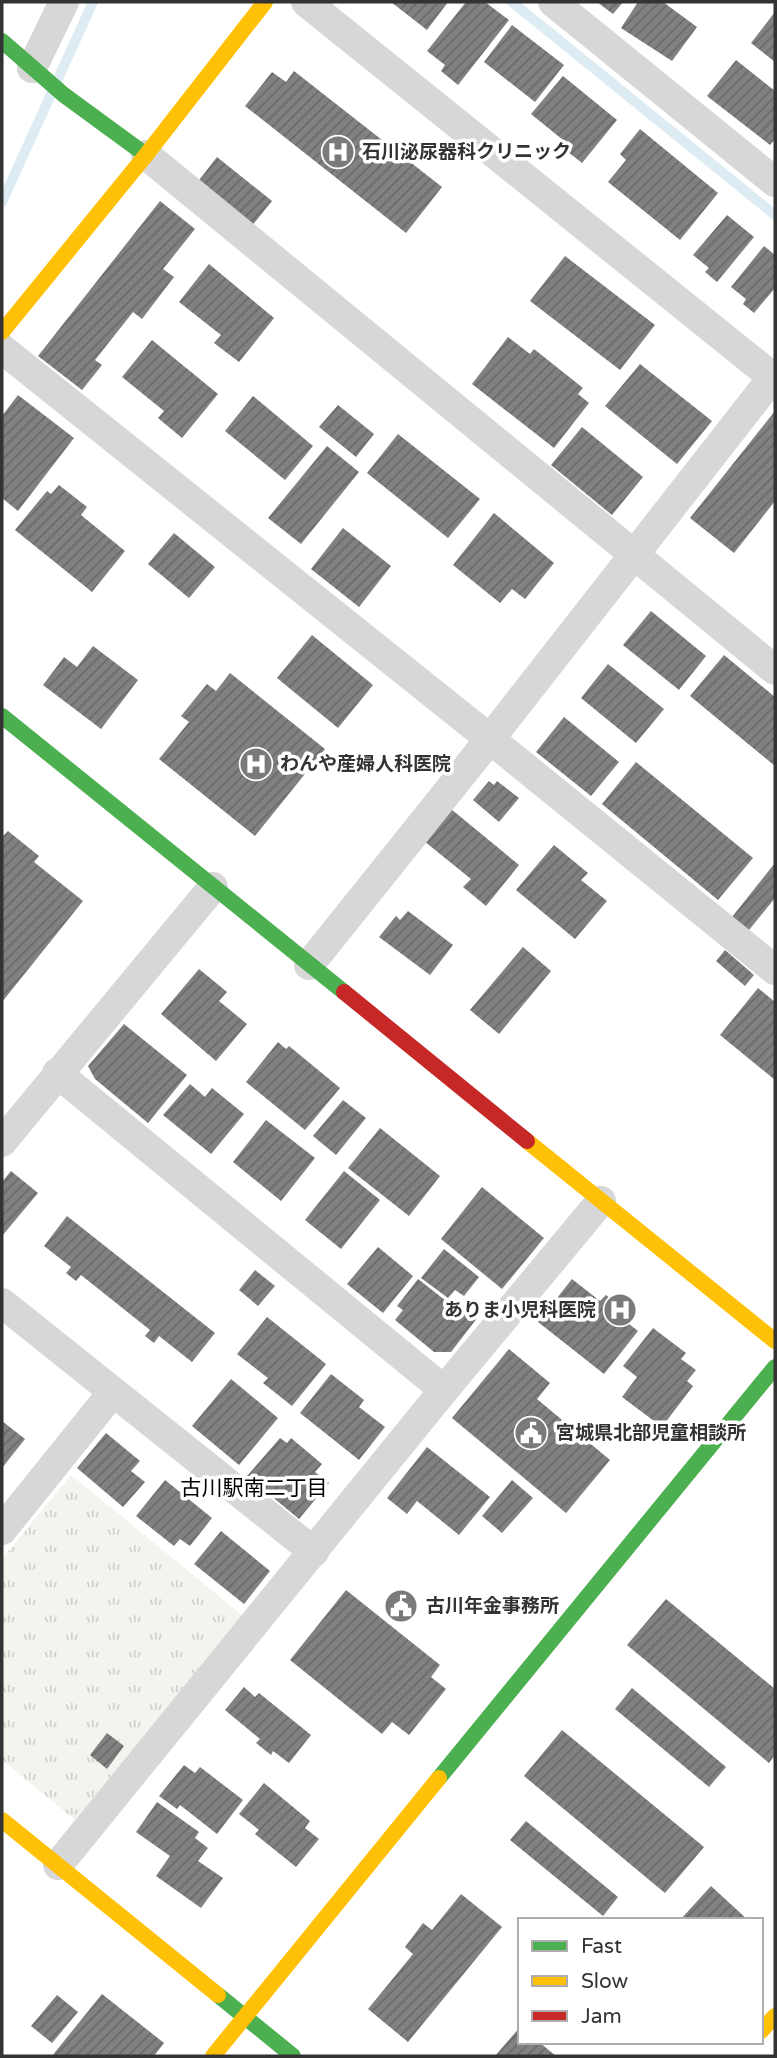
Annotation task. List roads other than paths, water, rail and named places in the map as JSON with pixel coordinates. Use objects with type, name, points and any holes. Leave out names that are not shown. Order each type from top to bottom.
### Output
[{"type":"street","points":[[37,72],[64,2]]},
{"type":"street","points":[[2,332],[146,155],[265,2]]},
{"type":"street","points":[[306,2],[774,378],[309,965]]},
{"type":"street","points":[[553,2],[775,182]]},
{"type":"street","points":[[2,41],[64,95],[146,155],[775,670]]},
{"type":"street","points":[[2,349],[775,970]]},
{"type":"street","points":[[2,716],[775,1341]]},
{"type":"street","points":[[2,1142],[214,887]]},
{"type":"street","points":[[57,1073],[444,1390]]},
{"type":"street","points":[[58,1865],[601,1201]]},
{"type":"street","points":[[2,1304],[314,1552]]},
{"type":"street","points":[[213,2056],[775,1367]]},
{"type":"street","points":[[2,1530],[113,1392]]},
{"type":"street","points":[[2,1820],[293,2056]]},
{"type":"street","points":[[763,2029],[775,2015]]},
{"type":"waterway","points":[[2,202],[93,2]]},
{"type":"waterway","points":[[512,2],[775,215]]},
{"type":"place","name":"石川泌尿器科クリニック","points":[[338,152]]},
{"type":"place","name":"わんや産婦人科医院","points":[[256,764]]},
{"type":"place","name":"ありま小児科医院","points":[[620,1310]]},
{"type":"place","name":"宮城県北部児童相談所","points":[[531,1433]]},
{"type":"place","name":"古川年金事務所","points":[[401,1606]]},
{"type":"district","name":"古川駅南二丁目","points":[[254,1488]]}]
